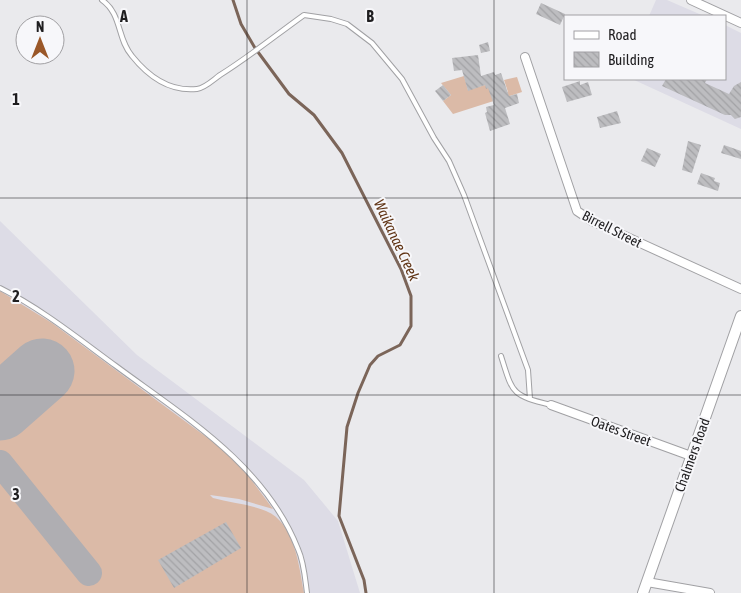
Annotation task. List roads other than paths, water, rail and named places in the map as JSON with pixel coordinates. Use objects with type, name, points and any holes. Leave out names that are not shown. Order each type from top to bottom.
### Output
[{"type":"street","points":[[691,0],[724,15]]},
{"type":"street","points":[[726,16],[741,23]]},
{"type":"street","name":"Birrell Street","points":[[525,57],[577,211],[587,218],[741,289]]},
{"type":"street","name":"Chalmers Road","points":[[642,593],[741,316]]},
{"type":"street","name":"Oates Street","points":[[551,405],[691,456]]},
{"type":"street","points":[[647,582],[710,593]]},
{"type":"lane","points":[[102,0],[116,16],[123,44],[132,56],[152,77],[170,86],[199,89],[251,56],[304,15],[331,19],[347,24],[372,43],[402,80],[449,161],[464,195],[528,370],[530,399]]},
{"type":"lane","points":[[0,288],[52,320],[212,437],[238,460],[262,489],[288,528],[298,549],[307,593]]},
{"type":"lane","points":[[500,356],[512,390],[518,395],[551,405]]},
{"type":"waterway","name":"Waikanae Creek","points":[[233,0],[241,24],[255,48],[289,94],[314,115],[342,153],[401,269],[411,296],[411,326],[400,345],[378,356],[370,365],[358,393],[347,427],[339,516],[364,580],[366,593]]}]
